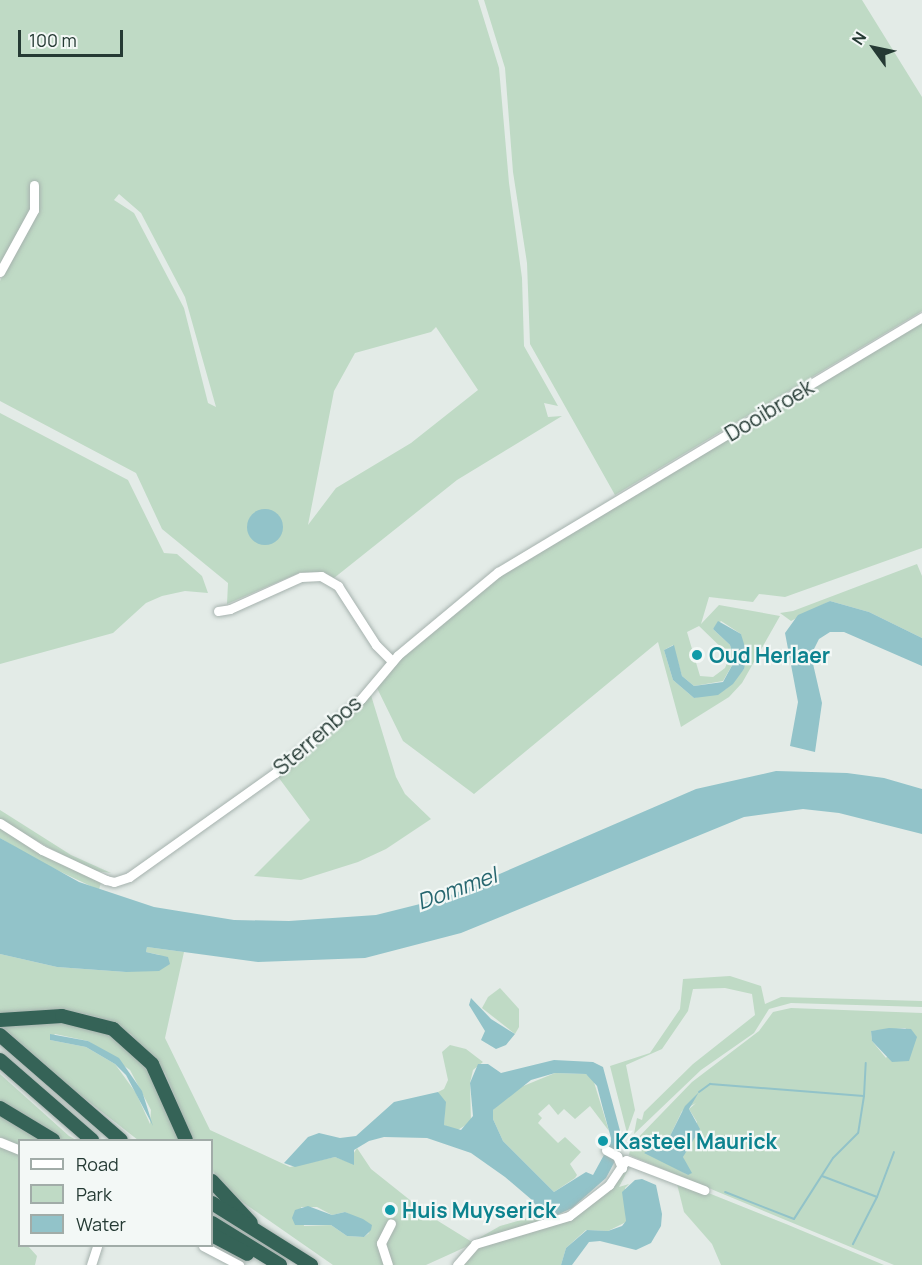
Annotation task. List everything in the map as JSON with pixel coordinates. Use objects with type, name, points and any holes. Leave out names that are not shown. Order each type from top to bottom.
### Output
[{"type":"highway","points":[[0,1020],[62,1016],[113,1029],[152,1064],[186,1139]]},
{"type":"highway","points":[[0,1035],[120,1139]]},
{"type":"highway","points":[[0,1060],[91,1139]]},
{"type":"highway","points":[[0,1108],[51,1139]]},
{"type":"highway","points":[[213,1181],[263,1236]]},
{"type":"highway","points":[[213,1204],[311,1265]]},
{"type":"highway","points":[[213,1224],[280,1265]]},
{"type":"highway","points":[[213,1236],[267,1265]]},
{"type":"street","points":[[0,272],[34,210],[34,185]]},
{"type":"street","name":"Dooibroek","points":[[614,501],[922,317]]},
{"type":"street","name":"Sterrenbos","points":[[0,823],[64,861],[106,880],[121,881],[275,773],[361,699],[392,661],[498,572],[614,501]]},
{"type":"street","points":[[218,611],[230,609],[301,578],[321,576],[338,586],[376,645],[392,661]]},
{"type":"street","points":[[0,1142],[18,1149]]},
{"type":"street","points":[[610,1152],[622,1168]]},
{"type":"street","points":[[457,1265],[475,1244],[569,1216],[609,1185],[626,1160],[704,1190]]},
{"type":"street","points":[[388,1265],[381,1243],[391,1223]]},
{"type":"street","points":[[92,1265],[96,1247]]},
{"type":"street","points":[[207,1247],[238,1265]]},
{"type":"green space","points":[[0,0],[478,0],[499,68],[509,183],[522,278],[524,346],[558,406],[544,403],[548,417],[562,416],[457,480],[334,578],[323,572],[301,572],[227,604],[228,583],[162,529],[136,473],[0,401],[0,281],[39,199],[35,181],[30,184],[31,207],[0,265]],"holes":[[[119,194],[141,213],[185,297],[216,407],[208,403],[184,308],[134,213],[114,200]],[[436,327],[478,390],[411,443],[336,488],[308,525],[334,391],[355,353],[431,332]]]},
{"type":"green space","points":[[484,0],[862,0],[922,97],[922,311],[615,495],[530,344],[527,263],[513,172],[505,68]]},
{"type":"green space","points":[[922,322],[922,548],[785,597],[759,594],[753,602],[709,597],[701,624],[719,605],[780,616],[742,683],[729,697],[681,727],[658,642],[474,794],[403,741],[376,686],[401,657],[484,584]],"holes":[[[721,621],[741,634],[744,669],[726,689],[694,698],[673,680],[664,650],[673,645],[682,676],[694,686],[723,681],[735,660],[730,645],[713,629]],[[699,626],[730,656],[725,668],[713,677],[700,676],[687,632]]]},
{"type":"green space","points":[[0,413],[128,480],[164,553],[177,554],[202,576],[208,593],[185,591],[162,596],[146,603],[113,633],[0,664]]},
{"type":"green space","points":[[917,564],[922,576],[922,638],[869,612],[830,601],[791,621],[780,613],[793,611]]},
{"type":"green space","points":[[370,692],[396,777],[405,794],[431,819],[386,849],[358,862],[301,880],[254,876],[310,820],[276,774]]},
{"type":"green space","points":[[0,810],[71,855],[111,873],[96,871],[0,820]]},
{"type":"green space","points":[[0,826],[101,882],[99,890],[40,862],[0,838]]},
{"type":"green space","points":[[147,947],[184,952],[165,1038],[210,1130],[290,1167],[335,1157],[354,1164],[352,1156],[357,1148],[371,1169],[430,1216],[472,1242],[500,1226],[542,1214],[546,1220],[490,1236],[426,1265],[333,1265],[231,1194],[213,1171],[213,1139],[193,1139],[165,1073],[131,1034],[98,1017],[75,1012],[0,1015],[0,954],[57,967],[126,972],[160,955],[146,952]],"holes":[[[301,1207],[317,1207],[332,1215],[345,1212],[359,1219],[369,1233],[364,1237],[347,1236],[331,1225],[304,1226]]]},
{"type":"green space","points":[[730,976],[761,986],[765,1004],[781,997],[922,1001],[922,1007],[791,1003],[769,1009],[754,1033],[701,1070],[634,1134],[637,1118],[642,1120],[644,1112],[693,1064],[755,1015],[752,994],[725,988],[693,989],[688,1011],[662,1049],[626,1065],[635,1110],[627,1133],[610,1066],[650,1053],[680,1009],[683,979]]},
{"type":"green space","points":[[500,988],[519,1009],[519,1027],[515,1034],[482,1008],[488,997]]},
{"type":"green space","points":[[791,1008],[922,1013],[922,1265],[894,1265],[629,1155],[631,1145],[692,1082],[759,1031],[773,1012]],"holes":[[[906,1028],[886,1058],[872,1041],[871,1031]],[[696,1103],[689,1109],[697,1122],[683,1157],[688,1175],[645,1150],[670,1136],[682,1111]]]},
{"type":"green space","points":[[48,1020],[95,1026],[139,1053],[182,1139],[137,1139],[52,1073],[2,1026]],"holes":[[[55,1034],[88,1041],[130,1070],[151,1110],[150,1124],[136,1093],[115,1064],[86,1047],[50,1040]]]},
{"type":"green space","points":[[450,1045],[466,1049],[483,1062],[473,1070],[470,1083],[471,1122],[456,1131],[444,1125],[445,1105],[438,1092],[444,1089],[448,1080],[442,1052]]},
{"type":"green space","points":[[555,1073],[586,1074],[593,1079],[609,1131],[590,1106],[575,1119],[564,1109],[558,1115],[549,1104],[538,1114],[542,1118],[538,1123],[558,1143],[565,1137],[581,1152],[570,1164],[577,1175],[575,1178],[554,1192],[503,1141],[493,1119],[493,1110],[516,1089]]},
{"type":"green space","points":[[0,1074],[74,1139],[58,1139],[0,1104]]},
{"type":"green space","points":[[0,1115],[42,1139],[18,1139],[18,1145],[0,1137]]},
{"type":"green space","points":[[0,1146],[18,1155],[18,1247],[29,1247],[37,1256],[35,1265],[0,1265]]},
{"type":"green space","points":[[629,1168],[619,1187],[629,1184],[625,1188],[626,1222],[608,1231],[586,1230],[566,1248],[561,1265],[460,1265],[479,1244],[554,1225]]},
{"type":"green space","points":[[676,1180],[884,1265],[721,1265],[712,1244],[684,1212]]},
{"type":"water","points":[[265,509],[278,514],[283,527],[278,540],[265,545],[252,540],[247,527],[252,514]]},
{"type":"water","points":[[830,601],[869,612],[922,638],[922,666],[844,632],[830,632],[819,639],[811,655],[822,703],[815,752],[790,746],[798,702],[785,633],[798,615]]},
{"type":"water","points":[[718,621],[741,634],[747,654],[744,669],[733,684],[718,695],[694,698],[673,680],[664,650],[674,645],[682,676],[694,686],[723,682],[735,660],[730,645],[713,629]]},
{"type":"water","points":[[776,771],[847,773],[884,778],[922,789],[922,834],[839,813],[803,809],[744,817],[461,933],[365,958],[258,962],[147,947],[146,952],[168,957],[170,964],[159,971],[126,972],[57,967],[0,954],[0,838],[79,882],[154,907],[234,920],[289,921],[376,915],[444,898],[696,789]]},
{"type":"water","points":[[471,998],[491,1019],[515,1034],[506,1045],[496,1049],[481,1040],[485,1031],[469,1005]]},
{"type":"water","points":[[889,1028],[911,1029],[917,1037],[909,1061],[892,1062],[872,1041],[871,1031]]},
{"type":"water","points":[[50,1034],[88,1041],[119,1058],[142,1091],[153,1126],[126,1075],[115,1064],[86,1047],[50,1040]]},
{"type":"water","points":[[554,1060],[593,1062],[603,1067],[623,1142],[614,1151],[607,1149],[611,1138],[597,1086],[586,1074],[555,1073],[531,1080],[493,1110],[493,1119],[503,1141],[554,1192],[586,1172],[593,1175],[605,1153],[613,1156],[615,1161],[606,1178],[572,1208],[546,1220],[532,1200],[471,1153],[427,1138],[384,1137],[369,1141],[354,1150],[354,1165],[335,1157],[295,1167],[284,1163],[308,1137],[319,1133],[340,1138],[356,1136],[394,1102],[438,1092],[446,1102],[444,1125],[461,1130],[473,1116],[470,1083],[478,1064],[488,1064],[501,1073]]},
{"type":"water","points":[[699,1092],[689,1109],[700,1129],[683,1157],[692,1173],[688,1175],[644,1153],[670,1136],[685,1106]]},
{"type":"water","points":[[642,1179],[656,1185],[662,1214],[661,1226],[651,1243],[636,1250],[600,1241],[589,1242],[572,1265],[561,1265],[566,1248],[587,1230],[608,1231],[622,1226],[626,1221],[622,1192],[635,1180]]},
{"type":"water","points":[[308,1206],[332,1215],[345,1212],[372,1225],[371,1230],[364,1237],[347,1236],[331,1225],[295,1225],[292,1218],[295,1210]]},
{"type":"waterway","points":[[864,1096],[866,1063]]},
{"type":"waterway","points":[[699,1092],[710,1084],[864,1096],[858,1133],[833,1158],[794,1219],[725,1192]]},
{"type":"waterway","points":[[877,1197],[894,1152]]},
{"type":"waterway","points":[[822,1176],[877,1197],[853,1244]]},
{"type":"place","name":"Oud Herlaer","points":[[697,655]]},
{"type":"place","name":"Kasteel Maurick","points":[[603,1141]]},
{"type":"place","name":"Huis Muyserick","points":[[390,1210]]},
{"type":"water label","name":"Dommel","points":[[457,889]]}]
